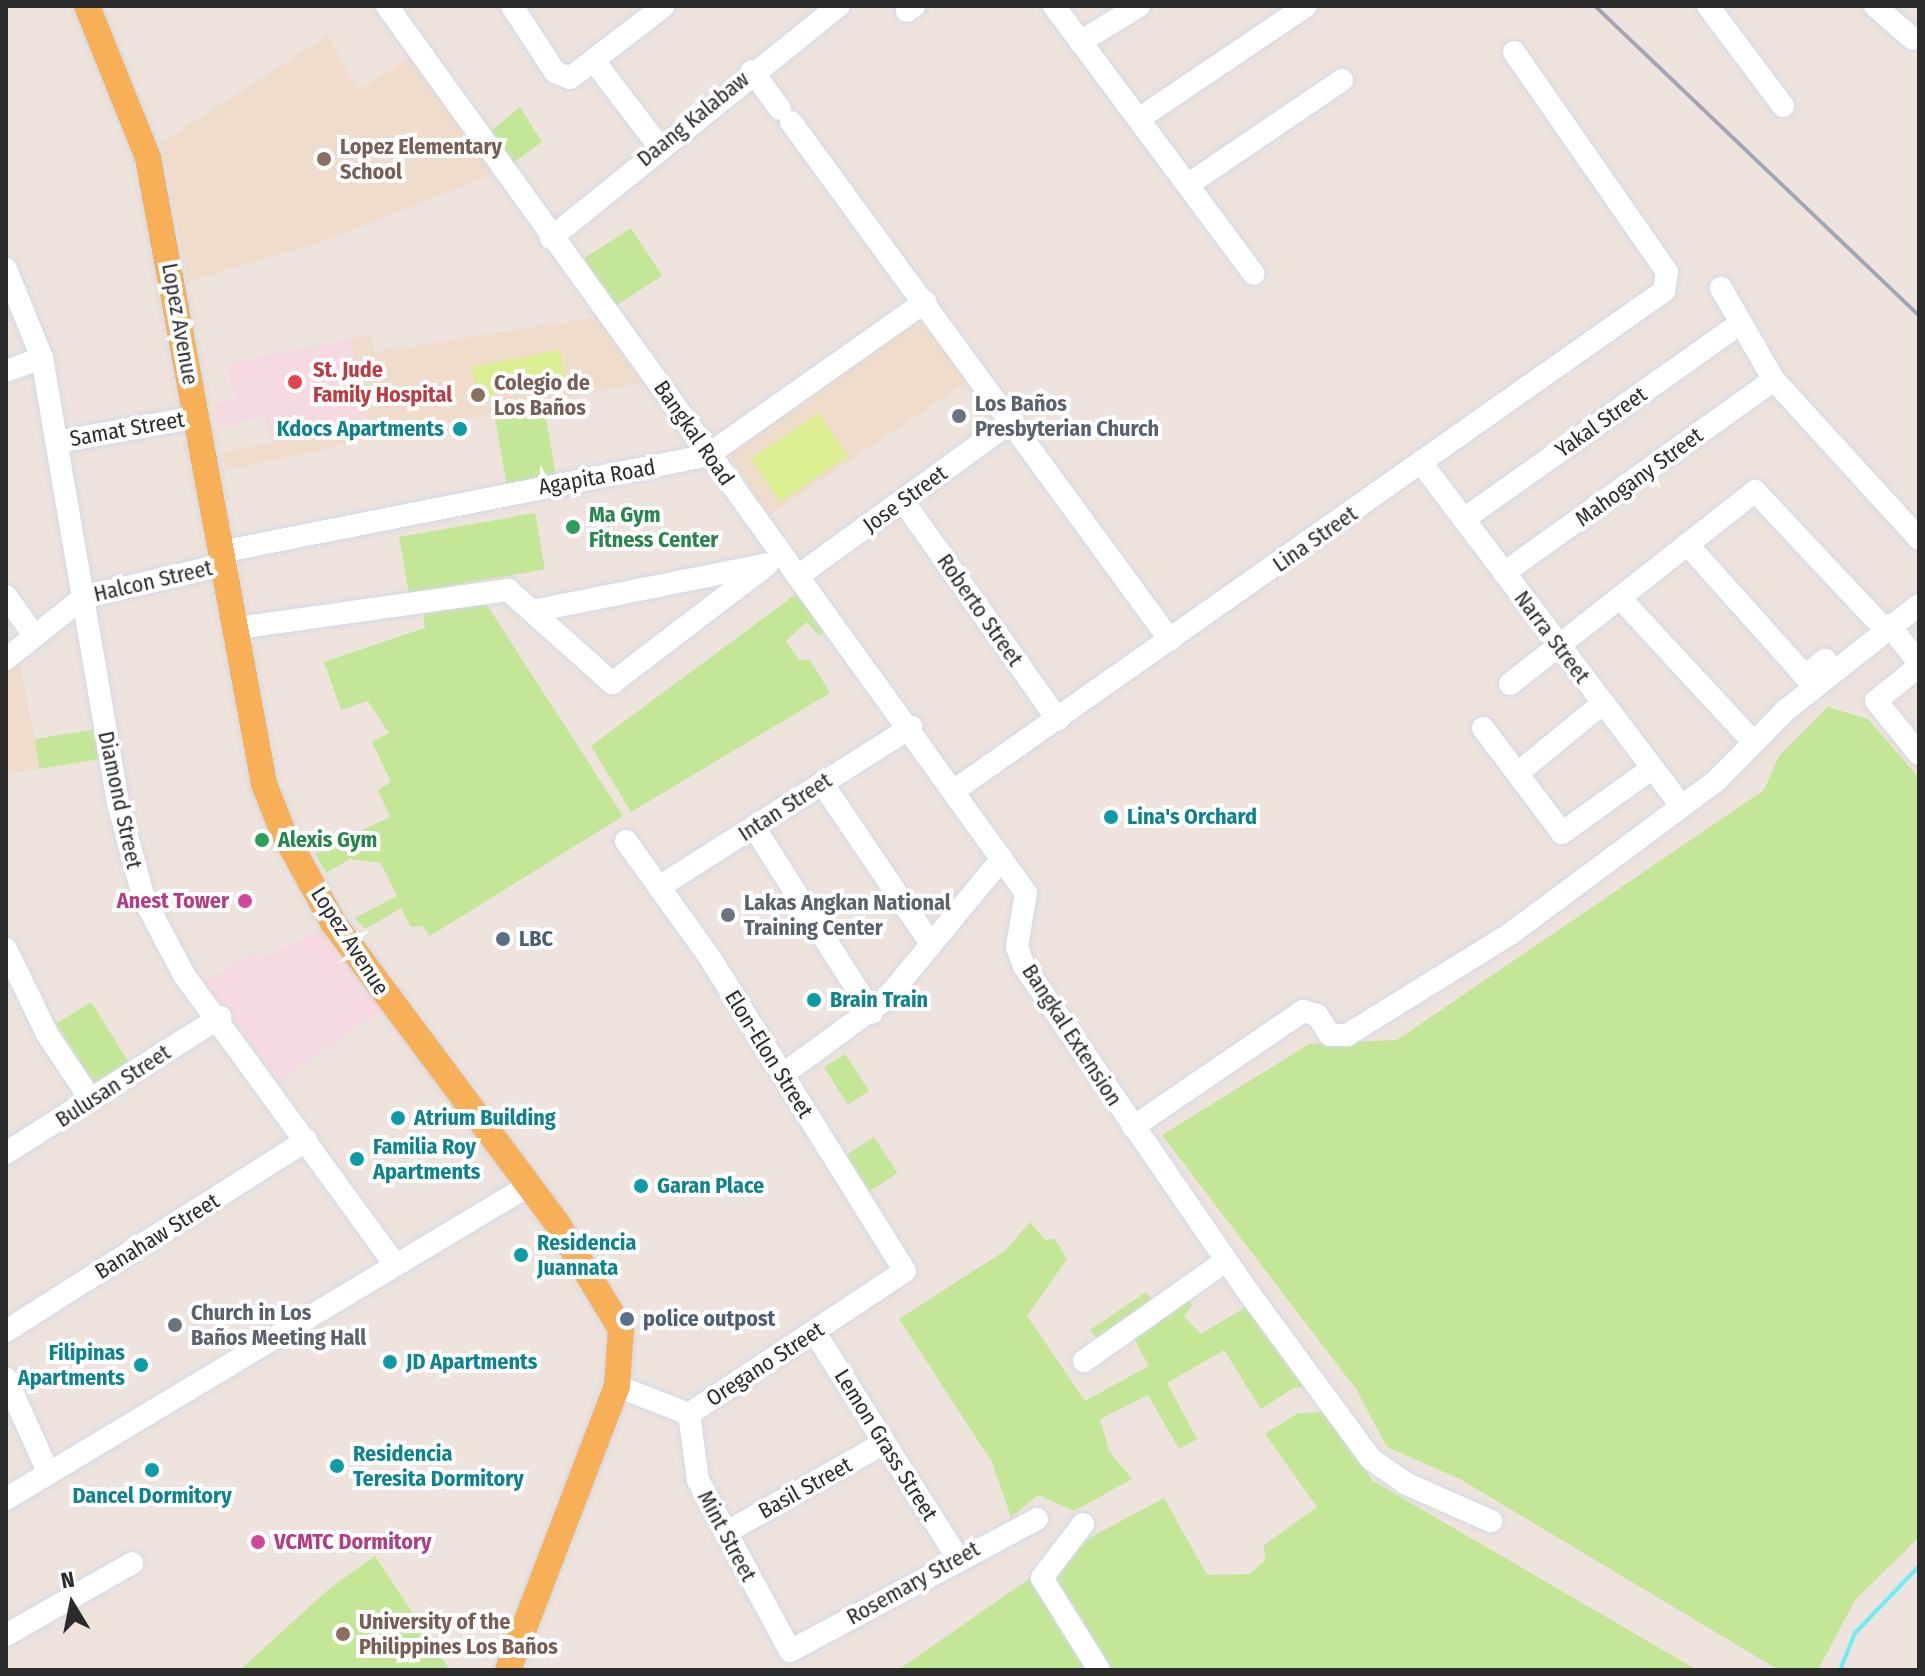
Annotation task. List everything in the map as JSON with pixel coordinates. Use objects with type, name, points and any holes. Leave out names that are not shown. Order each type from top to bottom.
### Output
[{"type":"main road","name":"Lopez Avenue","points":[[87,6],[148,158],[225,557],[264,784],[283,832],[334,924],[611,1302],[623,1349],[617,1386],[508,1670]]},
{"type":"street","name":"Bangkal Road","points":[[387,6],[708,455],[775,561],[798,576],[911,727],[1002,859]]},
{"type":"street","points":[[512,6],[555,72],[570,78],[664,6]]},
{"type":"street","name":"Daang Kalabaw","points":[[551,238],[658,145],[839,6]]},
{"type":"street","points":[[1054,6],[1254,274]]},
{"type":"street","points":[[1080,42],[1139,6]]},
{"type":"street","points":[[1140,118],[1306,6]]},
{"type":"street","points":[[1708,6],[1783,106]]},
{"type":"street","points":[[1875,6],[1913,39]]},
{"type":"street","name":"Lina Street","points":[[955,790],[1170,640],[1427,471],[1664,291],[1668,281],[1514,52]]},
{"type":"street","points":[[594,61],[658,145]]},
{"type":"street","points":[[752,71],[925,302],[1170,640]]},
{"type":"street","points":[[1189,184],[1342,80]]},
{"type":"street","name":"Diamond Street","points":[[6,269],[42,358],[135,871],[168,950],[220,1017],[395,1264]]},
{"type":"street","points":[[1721,288],[1738,325],[1774,380],[1919,539]]},
{"type":"street","name":"Agapita Road","points":[[225,557],[708,455],[925,302]]},
{"type":"street","name":"Yakal Street","points":[[1464,519],[1738,325]]},
{"type":"street","points":[[6,371],[42,358]]},
{"type":"street","name":"Mahogany Street","points":[[1504,573],[1774,380]]},
{"type":"street","name":"Samat Street","points":[[57,442],[197,417]]},
{"type":"street","name":"Jose Street","points":[[798,576],[1012,421]]},
{"type":"street","name":"Narra Street","points":[[1427,471],[1673,795]]},
{"type":"street","points":[[1510,684],[1755,491],[1919,664],[1876,701],[1919,754]]},
{"type":"street","name":"Roberto Street","points":[[903,501],[1058,720]]},
{"type":"street","points":[[1687,544],[1805,676],[1882,622],[1919,605]]},
{"type":"street","name":"Halcon Street","points":[[6,659],[33,634],[84,597],[225,557]]},
{"type":"street","points":[[538,610],[775,561]]},
{"type":"street","points":[[237,628],[508,590],[538,610],[612,683],[775,561]]},
{"type":"street","points":[[1133,1127],[1303,1011],[1317,1015],[1330,1035],[1347,1035],[1510,934],[1717,780],[1753,739],[1919,590]]},
{"type":"street","points":[[6,596],[33,634]]},
{"type":"street","points":[[1620,598],[1745,733]]},
{"type":"street","points":[[1519,772],[1602,704]]},
{"type":"street","name":"Intan Street","points":[[659,887],[911,727]]},
{"type":"street","points":[[1483,728],[1562,833],[1651,769]]},
{"type":"street","points":[[822,783],[931,944]]},
{"type":"street","points":[[754,827],[872,1013]]},
{"type":"street","name":"Elon-Elon Street","points":[[626,841],[782,1075],[905,1271]]},
{"type":"street","points":[[782,1075],[872,1013],[1002,859]]},
{"type":"street","name":"Bangkal Extension","points":[[1002,859],[1026,893],[1017,947],[1024,966],[1226,1261],[1371,1459],[1407,1484],[1491,1521]]},
{"type":"street","points":[[6,949],[47,1034],[91,1100]]},
{"type":"street","name":"Bulusan Street","points":[[6,1153],[220,1017]]},
{"type":"street","name":"Banahaw Street","points":[[6,1331],[307,1140]]},
{"type":"street","points":[[6,1499],[528,1186]]},
{"type":"street","points":[[1084,1361],[1226,1261]]},
{"type":"street","name":"Oregano Street","points":[[617,1386],[689,1414],[905,1271]]},
{"type":"street","name":"Lemon Grass Street","points":[[815,1333],[957,1557]]},
{"type":"street","points":[[6,1378],[49,1474]]},
{"type":"street","name":"Mint Street","points":[[689,1414],[691,1462],[725,1533],[790,1651]]},
{"type":"street","name":"Basil Street","points":[[725,1533],[884,1443]]},
{"type":"street","name":"Rosemary Street","points":[[790,1651],[957,1557],[1037,1519]]},
{"type":"street","points":[[1083,1524],[1042,1578],[1099,1670]]},
{"type":"street","points":[[6,1635],[132,1563]]},
{"type":"shaded area","name":"Lopez Elementary School","points":[[328,35],[358,91],[413,55],[493,174],[319,243],[189,281],[161,143]]},
{"type":"shaded area","points":[[928,309],[974,377],[769,515],[723,447]]},
{"type":"shaded area","name":"Colegio de Los Baños","points":[[603,316],[645,382],[225,470],[222,452],[367,423],[350,339],[369,334],[375,352]]},
{"type":"shaded area","name":"St. Jude Family Hospital","points":[[350,339],[367,423],[271,442],[265,417],[218,426],[213,405],[235,400],[228,364]]},
{"type":"shaded area","points":[[19,657],[40,769],[6,774],[6,669]]},
{"type":"shaded area","points":[[323,929],[381,1010],[280,1081],[203,983],[255,951],[262,959]]},
{"type":"green space","points":[[520,107],[542,142],[511,164],[491,131]]},
{"type":"green space","points":[[631,228],[662,276],[615,306],[584,258]]},
{"type":"green space","points":[[560,350],[566,380],[478,398],[472,367]]},
{"type":"green space","points":[[544,408],[557,484],[508,493],[495,417]]},
{"type":"green space","points":[[819,413],[848,456],[780,502],[751,459]]},
{"type":"green space","points":[[535,513],[545,569],[409,593],[399,537]]},
{"type":"green space","points":[[800,591],[830,629],[819,635],[806,622],[786,641],[799,660],[810,660],[830,693],[631,812],[591,746]]},
{"type":"green space","points":[[485,602],[623,816],[430,936],[422,926],[411,927],[401,908],[365,929],[355,918],[397,896],[381,863],[350,859],[326,873],[315,853],[390,817],[378,790],[391,782],[372,742],[389,733],[368,701],[341,710],[324,662],[425,628],[423,610]]},
{"type":"green space","points":[[1828,707],[1868,719],[1919,778],[1919,1537],[1855,1600],[1818,1670],[1779,1670],[1460,1479],[1387,1447],[1356,1389],[1162,1135],[1309,1044],[1397,1040],[1764,790],[1779,756]]},
{"type":"green space","points":[[98,729],[103,759],[39,769],[35,739]]},
{"type":"green space","points":[[91,1002],[130,1065],[95,1086],[56,1024]]},
{"type":"green space","points":[[845,1054],[869,1091],[848,1105],[824,1068]]},
{"type":"green space","points":[[874,1137],[897,1173],[870,1191],[846,1155]]},
{"type":"green space","points":[[1030,1222],[1045,1240],[1055,1239],[1067,1259],[1027,1316],[1085,1401],[1149,1366],[1129,1330],[1102,1344],[1090,1330],[1146,1292],[1156,1305],[1181,1290],[1192,1305],[1184,1317],[1201,1334],[1254,1302],[1316,1386],[1294,1388],[1261,1409],[1224,1350],[1167,1383],[1197,1439],[1179,1449],[1148,1395],[1100,1419],[1109,1451],[1132,1479],[1074,1511],[1038,1495],[1011,1517],[992,1462],[899,1319],[1006,1250]]},
{"type":"green space","points":[[1325,1412],[1373,1481],[1697,1670],[898,1670],[1082,1542],[1164,1498],[1207,1575],[1250,1574],[1265,1560],[1264,1545],[1317,1507],[1265,1434],[1298,1413]]},
{"type":"green space","name":"University of the Philippines Los Baños","points":[[375,1556],[450,1670],[240,1670],[330,1588]]},
{"type":"waterway","points":[[1840,1670],[1855,1633],[1919,1566]]},
{"type":"railway","points":[[1595,6],[1919,316]]},
{"type":"place","name":"Lopez Elementary School","points":[[324,159]]},
{"type":"place","name":"St. Jude Family Hospital","points":[[295,382]]},
{"type":"place","name":"Colegio de Los Baños","points":[[478,395]]},
{"type":"place","name":"Los Baños Presbyterian Church","points":[[959,416]]},
{"type":"place","name":"Kdocs Apartments","points":[[460,429]]},
{"type":"place","name":"Ma Gym Fitness Center","points":[[573,527]]},
{"type":"place","name":"Lina's Orchard","points":[[1111,817]]},
{"type":"place","name":"Alexis Gym","points":[[262,840]]},
{"type":"place","name":"Anest Tower","points":[[245,901]]},
{"type":"place","name":"Lakas Angkan National Training Center","points":[[728,915]]},
{"type":"place","name":"LBC","points":[[503,939]]},
{"type":"place","name":"Brain Train","points":[[814,1000]]},
{"type":"place","name":"Atrium Building","points":[[398,1118]]},
{"type":"place","name":"Familia Roy Apartments","points":[[357,1159]]},
{"type":"place","name":"Garan Place","points":[[641,1186]]},
{"type":"place","name":"Residencia Juannata","points":[[521,1255]]},
{"type":"place","name":"police outpost","points":[[627,1319]]},
{"type":"place","name":"Church in Los Baños Meeting Hall","points":[[175,1325]]},
{"type":"place","name":"JD Apartments","points":[[390,1362]]},
{"type":"place","name":"Filipinas Apartments","points":[[141,1365]]},
{"type":"place","name":"Residencia Teresita Dormitory","points":[[337,1466]]},
{"type":"place","name":"Dancel Dormitory","points":[[152,1470]]},
{"type":"place","name":"VCMTC Dormitory","points":[[258,1542]]},
{"type":"place","name":"University of the Philippines Los Baños","points":[[343,1634]]}]
